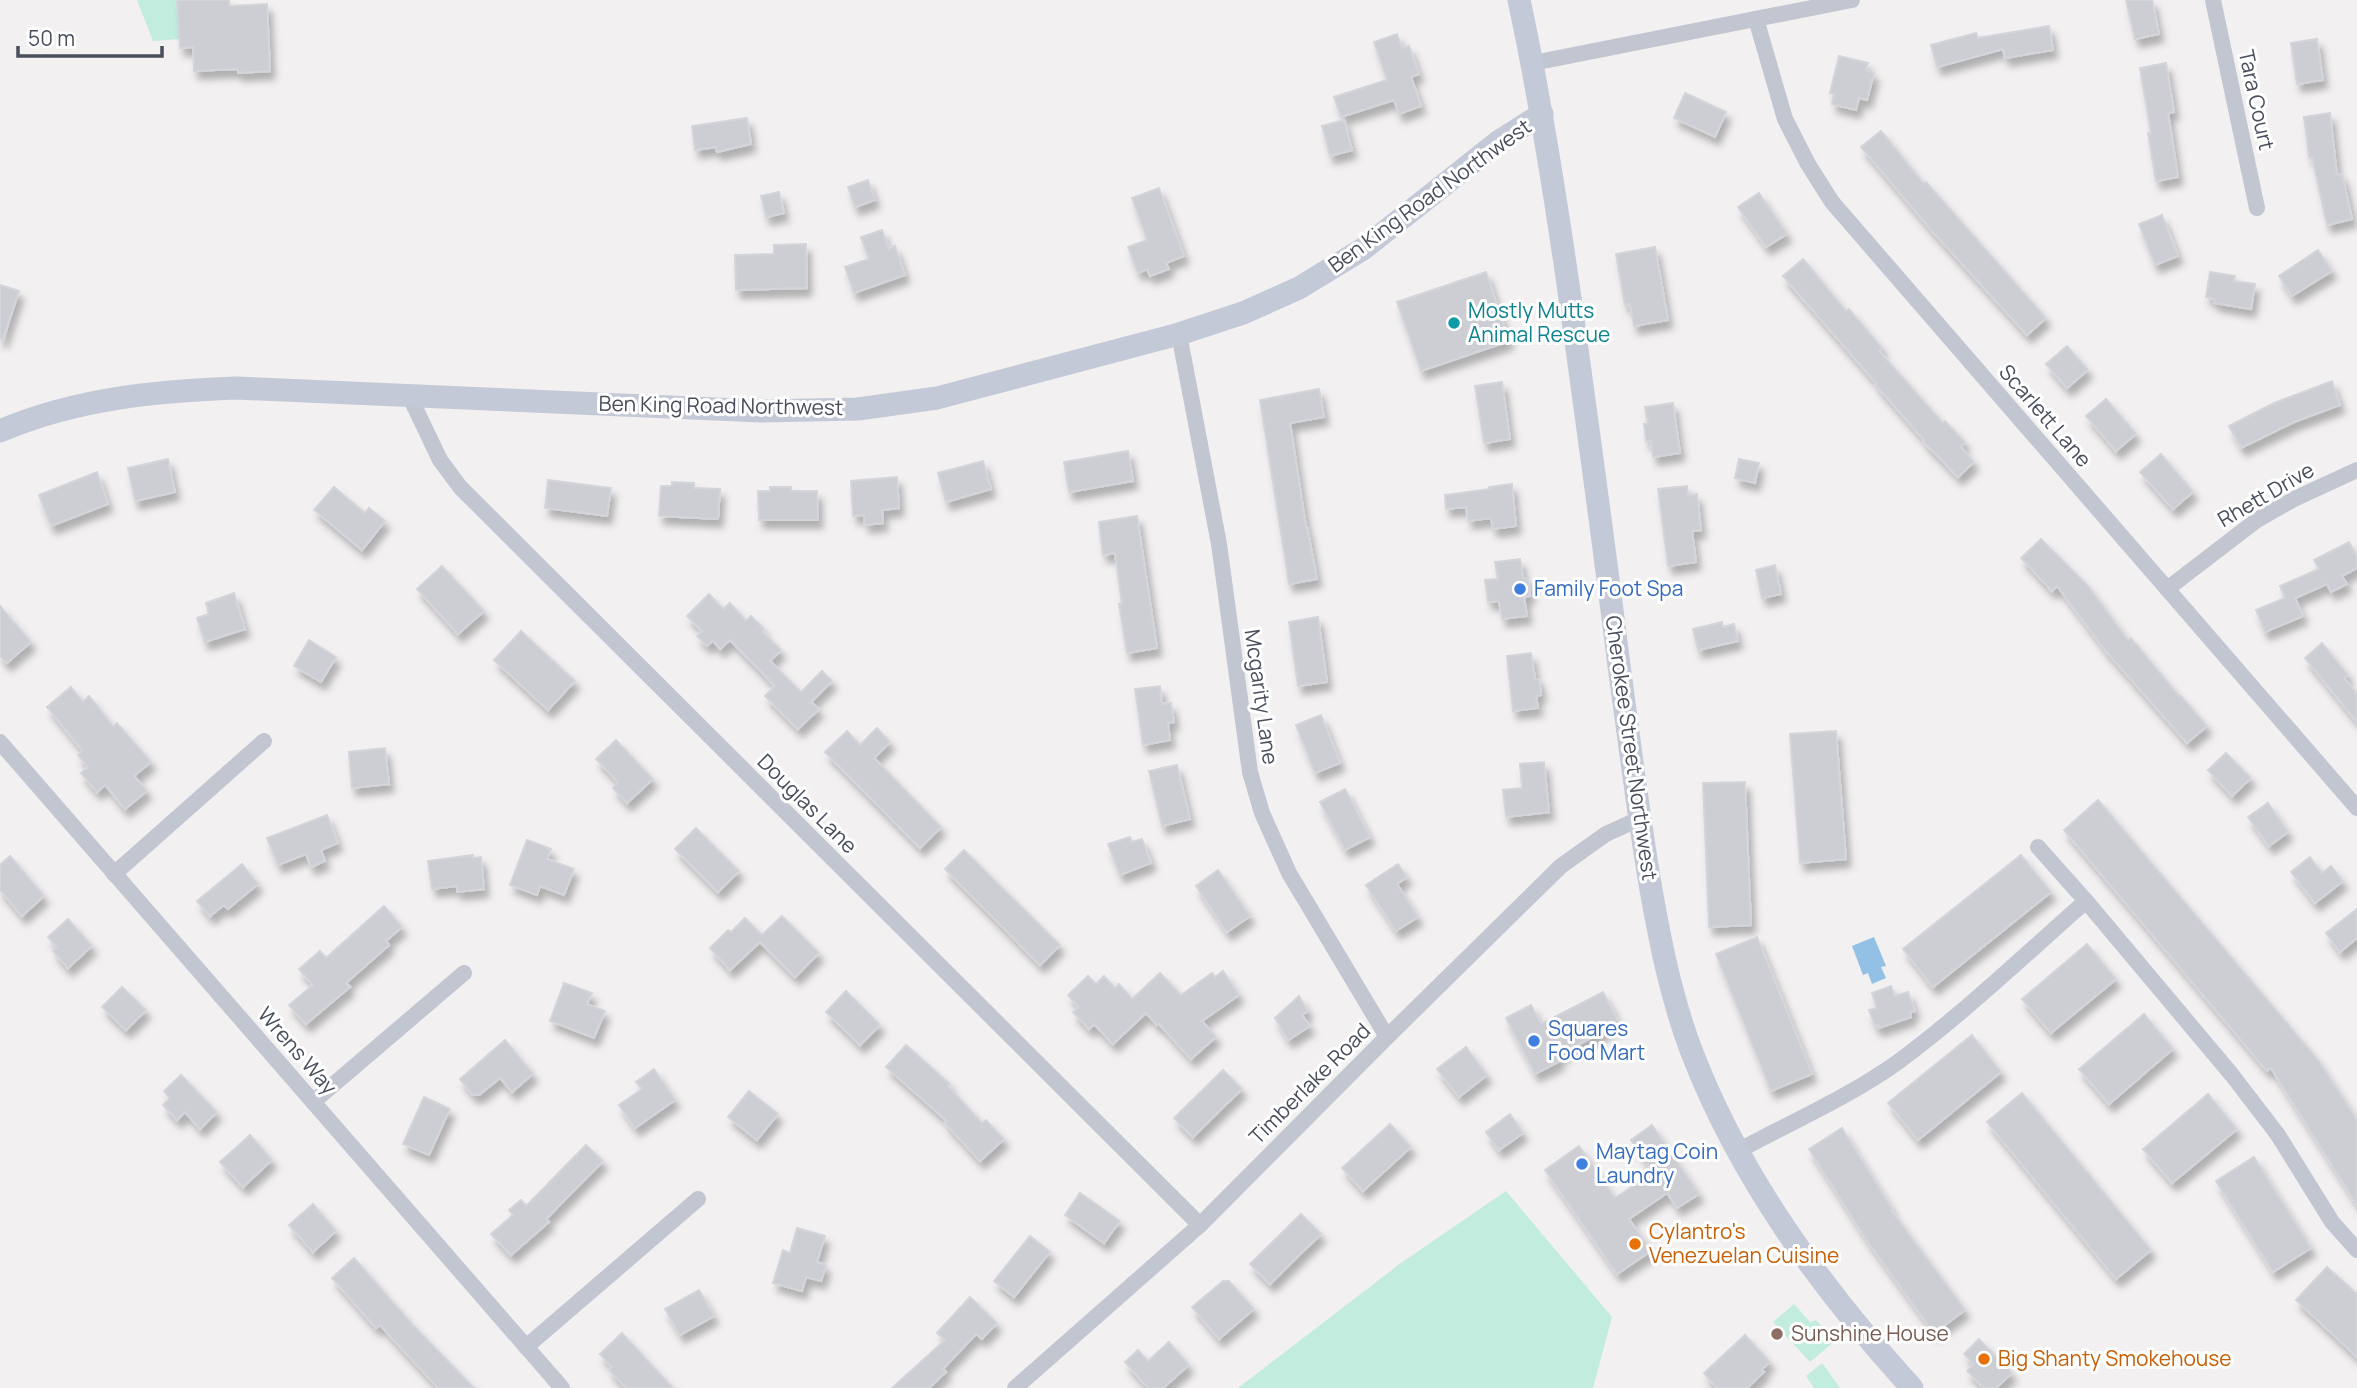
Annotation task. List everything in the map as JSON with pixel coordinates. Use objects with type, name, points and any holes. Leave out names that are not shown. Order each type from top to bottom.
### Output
[{"type":"street","name":"Cherokee Street Northwest","points":[[1519,0],[1542,114],[1580,363],[1639,818],[1659,937],[1679,1017],[1703,1079],[1738,1151],[1775,1216],[1840,1305],[1909,1387]]},
{"type":"street","points":[[1533,63],[1852,0]]},
{"type":"street","name":"Tara Court","points":[[2213,0],[2257,208]]},
{"type":"street","name":"Scarlett Lane","points":[[1756,19],[1784,119],[1832,202],[2357,808]]},
{"type":"street","name":"Ben King Road Northwest","points":[[0,431],[77,406],[176,390],[236,388],[748,410],[858,409],[937,398],[1179,334],[1262,305],[1299,288],[1340,264],[1498,142],[1542,114]]},
{"type":"street","name":"Mcgarity Lane","points":[[1179,334],[1219,544],[1250,772],[1262,813],[1289,873],[1387,1037]]},
{"type":"street","name":"Douglas Lane","points":[[409,395],[440,460],[460,487],[1200,1226]]},
{"type":"street","name":"Rhett Drive","points":[[2167,589],[2257,520],[2294,499],[2357,470]]},
{"type":"street","points":[[114,874],[264,741]]},
{"type":"street","name":"Wrens Way","points":[[0,742],[562,1388]]},
{"type":"street","name":"Timberlake Road","points":[[1015,1388],[1200,1226],[1561,866],[1606,834],[1639,818]]},
{"type":"street","points":[[2038,848],[2086,901],[2265,1118],[2332,1222],[2357,1250]]},
{"type":"street","points":[[1738,1151],[1897,1063],[1976,999],[2086,901]]},
{"type":"street","points":[[313,1102],[464,973]]},
{"type":"street","points":[[526,1348],[698,1199]]},
{"type":"green space","points":[[137,0],[177,0],[179,39],[153,41]]},
{"type":"green space","points":[[1506,1191],[1612,1317],[1593,1388],[1238,1388],[1401,1263]]},
{"type":"green space","points":[[1794,1304],[1810,1322],[1816,1320],[1835,1341],[1810,1362],[1773,1322]]},
{"type":"green space","points":[[1821,1364],[1840,1388],[1814,1388],[1806,1376]]},
{"type":"water","points":[[1874,937],[1886,966],[1881,967],[1886,978],[1872,984],[1868,973],[1863,975],[1852,946]]},
{"type":"building","points":[[177,0],[229,0],[229,6],[267,4],[270,71],[194,71],[193,47],[180,48]]},
{"type":"building","points":[[2126,0],[2152,0],[2159,34],[2135,39]]},
{"type":"building","points":[[2049,26],[2053,50],[2005,58],[2003,49],[1937,67],[1931,45],[1976,33],[1978,38]]},
{"type":"building","points":[[1397,34],[1402,48],[1409,46],[1419,74],[1411,77],[1421,106],[1399,114],[1394,100],[1341,117],[1334,97],[1387,80],[1374,42]]},
{"type":"building","points":[[2317,39],[2323,80],[2297,84],[2291,43]]},
{"type":"building","points":[[1839,56],[1868,63],[1865,70],[1874,73],[1867,100],[1859,98],[1856,110],[1832,104],[1834,94],[1830,93]]},
{"type":"building","points":[[2166,63],[2174,112],[2168,113],[2178,177],[2156,181],[2140,68]]},
{"type":"building","points":[[1685,93],[1726,112],[1715,137],[1674,118]]},
{"type":"building","points":[[2330,113],[2337,175],[2342,174],[2352,219],[2327,225],[2312,157],[2309,157],[2304,117]]},
{"type":"building","points":[[747,118],[751,144],[717,152],[716,147],[695,150],[692,126]]},
{"type":"building","points":[[1344,120],[1352,150],[1330,156],[1322,126]]},
{"type":"building","points":[[1881,131],[1924,184],[1926,182],[2046,318],[2027,335],[1933,232],[1861,147]]},
{"type":"building","points":[[868,180],[875,200],[855,207],[848,187]]},
{"type":"building","points":[[1159,188],[1184,256],[1166,263],[1169,269],[1150,276],[1147,269],[1138,273],[1128,247],[1147,240],[1132,198]]},
{"type":"building","points":[[779,192],[784,213],[766,217],[761,196]]},
{"type":"building","points":[[1759,193],[1787,234],[1766,247],[1738,207]]},
{"type":"building","points":[[2162,215],[2178,256],[2155,265],[2139,224]]},
{"type":"building","points":[[882,230],[889,249],[895,246],[905,275],[854,293],[845,267],[869,259],[861,237]]},
{"type":"building","points":[[806,244],[807,288],[736,290],[735,255],[774,254],[774,245]]},
{"type":"building","points":[[1655,247],[1668,320],[1634,326],[1630,304],[1625,305],[1616,254]]},
{"type":"building","points":[[2318,250],[2332,271],[2292,296],[2279,276]]},
{"type":"building","points":[[1803,259],[1846,311],[1849,309],[1882,348],[1879,351],[1943,423],[1945,421],[1965,442],[1961,447],[1974,462],[1958,477],[1924,442],[1783,276]]},
{"type":"building","name":"Mostly Mutts Animal Rescue","points":[[1486,272],[1509,341],[1421,371],[1397,302]]},
{"type":"building","points":[[2210,272],[2235,276],[2234,281],[2255,284],[2251,309],[2214,303],[2215,299],[2206,297]]},
{"type":"building","points":[[0,285],[19,291],[3,340],[0,339]]},
{"type":"building","points":[[2067,346],[2088,370],[2067,388],[2046,364]]},
{"type":"building","points":[[2332,381],[2340,405],[2294,422],[2241,448],[2229,426],[2274,403]]},
{"type":"building","points":[[1502,382],[1510,439],[1484,443],[1475,386]]},
{"type":"building","points":[[1319,389],[1324,417],[1290,423],[1317,579],[1289,584],[1260,400]]},
{"type":"building","points":[[2106,399],[2136,434],[2116,451],[2086,416]]},
{"type":"building","points":[[1673,403],[1680,453],[1653,457],[1651,441],[1646,441],[1644,424],[1648,424],[1645,407]]},
{"type":"building","points":[[1128,451],[1133,481],[1069,492],[1064,462]]},
{"type":"building","points":[[2161,454],[2193,492],[2173,509],[2140,472]]},
{"type":"building","points":[[168,459],[175,492],[135,501],[128,468]]},
{"type":"building","points":[[1739,459],[1759,463],[1755,483],[1735,478]]},
{"type":"building","points":[[983,461],[991,489],[946,502],[938,473]]},
{"type":"building","points":[[97,472],[108,504],[51,526],[39,495]]},
{"type":"building","points":[[897,477],[899,508],[882,510],[883,523],[865,525],[864,515],[853,516],[851,481]]},
{"type":"building","points":[[548,480],[611,488],[607,516],[545,508]]},
{"type":"building","points":[[672,482],[694,483],[694,488],[720,489],[718,519],[659,516],[661,486],[672,486]]},
{"type":"building","points":[[1512,484],[1516,526],[1493,529],[1491,518],[1468,521],[1466,507],[1446,509],[1445,495]]},
{"type":"building","points":[[1687,486],[1688,496],[1697,494],[1701,530],[1692,531],[1696,562],[1668,566],[1658,489]]},
{"type":"building","points":[[334,487],[365,513],[369,508],[385,521],[362,550],[314,510]]},
{"type":"building","points":[[770,487],[791,487],[791,491],[817,491],[818,520],[759,520],[758,491],[770,491]]},
{"type":"building","points":[[1137,516],[1157,648],[1127,653],[1119,604],[1122,604],[1115,553],[1103,555],[1099,522]]},
{"type":"building","points":[[2041,539],[2088,586],[2128,640],[2131,638],[2207,726],[2187,743],[2106,651],[2057,586],[2052,591],[2021,558]]},
{"type":"building","points":[[2349,542],[2357,557],[2357,568],[2342,576],[2347,584],[2331,592],[2327,584],[2295,598],[2303,616],[2265,632],[2256,610],[2285,598],[2280,586],[2319,569],[2314,560]]},
{"type":"building","points":[[1520,559],[1523,578],[1528,578],[1530,596],[1524,597],[1527,616],[1502,619],[1499,601],[1488,602],[1485,580],[1498,579],[1495,562]]},
{"type":"building","points":[[1775,565],[1781,594],[1762,598],[1756,570]]},
{"type":"building","points":[[442,566],[484,611],[458,634],[417,589]]},
{"type":"building","points":[[234,593],[245,629],[205,642],[197,618],[209,614],[206,603]]},
{"type":"building","points":[[709,594],[723,609],[730,603],[746,621],[751,616],[764,629],[762,631],[781,650],[770,661],[801,692],[822,671],[832,681],[811,702],[819,709],[798,729],[765,696],[775,686],[730,640],[720,649],[713,641],[707,646],[697,636],[702,631],[687,616]]},
{"type":"building","points":[[0,606],[31,642],[7,663],[0,656]]},
{"type":"building","points":[[1318,617],[1327,682],[1298,686],[1289,622]]},
{"type":"building","points":[[1722,622],[1723,627],[1734,624],[1738,641],[1698,650],[1693,629]]},
{"type":"building","points":[[521,631],[575,681],[548,710],[494,660]]},
{"type":"building","points":[[309,640],[336,657],[321,682],[294,666]]},
{"type":"building","points":[[2322,643],[2348,675],[2344,678],[2357,694],[2357,722],[2305,658]]},
{"type":"building","points":[[1531,653],[1535,679],[1539,679],[1541,695],[1536,696],[1538,708],[1513,711],[1507,656]]},
{"type":"building","points":[[1160,686],[1162,704],[1171,703],[1174,722],[1168,723],[1170,740],[1143,745],[1135,689]]},
{"type":"building","points":[[71,687],[83,702],[89,696],[113,726],[117,723],[151,762],[134,776],[147,791],[125,809],[105,785],[97,792],[81,773],[88,767],[78,755],[83,751],[47,707]]},
{"type":"building","points":[[1321,715],[1340,763],[1315,773],[1296,725]]},
{"type":"building","points":[[877,728],[890,742],[874,758],[941,827],[920,848],[825,752],[847,731],[860,745]]},
{"type":"building","points":[[1836,731],[1846,859],[1800,863],[1790,734]]},
{"type":"building","points":[[616,740],[653,779],[627,803],[613,788],[618,782],[596,759]]},
{"type":"building","points":[[385,748],[389,784],[352,788],[349,752]]},
{"type":"building","points":[[2226,753],[2251,778],[2232,796],[2208,770]]},
{"type":"building","points":[[1544,762],[1549,812],[1506,817],[1503,790],[1522,788],[1520,764]]},
{"type":"building","points":[[1177,765],[1190,819],[1162,826],[1149,771]]},
{"type":"building","points":[[1745,782],[1751,925],[1709,927],[1703,783]]},
{"type":"building","points":[[1345,789],[1370,837],[1345,850],[1320,802]]},
{"type":"building","points":[[2098,800],[2318,1060],[2357,1120],[2357,1205],[2271,1068],[2267,1071],[2064,830]]},
{"type":"building","points":[[2268,803],[2288,832],[2269,846],[2248,817]]},
{"type":"building","points":[[327,815],[338,843],[321,850],[325,861],[311,867],[306,854],[278,865],[267,838]]},
{"type":"building","points":[[696,828],[739,871],[718,892],[675,849]]},
{"type":"building","points":[[1130,837],[1132,842],[1142,839],[1151,863],[1120,875],[1108,844]]},
{"type":"building","points":[[527,840],[551,849],[547,859],[574,869],[564,895],[540,886],[537,895],[510,885]]},
{"type":"building","points":[[964,850],[1060,945],[1040,965],[945,869]]},
{"type":"building","points":[[473,855],[473,858],[481,857],[484,889],[457,892],[457,886],[432,889],[428,861]]},
{"type":"building","points":[[2021,855],[2051,892],[1933,987],[1903,949]]},
{"type":"building","points":[[10,856],[44,896],[22,916],[0,890],[0,865]]},
{"type":"building","points":[[2310,857],[2322,873],[2331,866],[2343,881],[2315,903],[2291,872]]},
{"type":"building","points":[[242,864],[258,884],[228,909],[224,905],[210,916],[197,901]]},
{"type":"building","points":[[1398,864],[1407,877],[1397,884],[1418,917],[1396,931],[1366,885]]},
{"type":"building","points":[[1218,870],[1250,916],[1227,932],[1196,886]]},
{"type":"building","points":[[384,906],[402,927],[386,941],[389,945],[346,983],[350,987],[306,1024],[289,1005],[313,985],[299,969],[320,951],[326,958]]},
{"type":"building","points":[[2357,909],[2357,938],[2340,952],[2326,933]]},
{"type":"building","points":[[782,916],[819,953],[795,977],[760,942],[730,970],[710,948],[745,918],[762,935]]},
{"type":"building","points":[[68,919],[92,946],[68,968],[53,951],[57,947],[48,937]]},
{"type":"building","points":[[1757,937],[1812,1074],[1771,1091],[1716,954]]},
{"type":"building","points":[[2087,944],[2116,979],[2051,1033],[2022,999]]},
{"type":"building","points":[[1223,971],[1239,995],[1202,1021],[1216,1037],[1191,1059],[1146,1013],[1113,1044],[1094,1024],[1089,1029],[1073,1012],[1079,1007],[1068,995],[1088,976],[1096,984],[1104,976],[1115,988],[1119,984],[1132,999],[1160,973],[1181,995],[1212,973],[1215,977]]},
{"type":"building","points":[[564,983],[592,993],[587,1004],[605,1011],[594,1038],[550,1021]]},
{"type":"building","points":[[1891,986],[1895,996],[1908,992],[1915,1011],[1910,1012],[1911,1017],[1879,1028],[1878,1025],[1875,1026],[1869,1010],[1877,1008],[1872,993]]},
{"type":"building","points":[[122,987],[146,1010],[126,1030],[102,1007]]},
{"type":"building","points":[[846,991],[880,1025],[860,1045],[826,1012]]},
{"type":"building","points":[[1603,992],[1619,1023],[1557,1056],[1560,1061],[1535,1074],[1506,1018],[1531,1005],[1541,1024]]},
{"type":"building","points":[[1299,996],[1308,1011],[1302,1015],[1310,1026],[1288,1040],[1275,1018]]},
{"type":"building","points":[[2144,1014],[2173,1049],[2109,1104],[2079,1069]]},
{"type":"building","points":[[1972,1035],[2001,1072],[1918,1140],[1888,1103]]},
{"type":"building","points":[[505,1040],[533,1074],[512,1092],[500,1078],[479,1095],[473,1095],[460,1079]]},
{"type":"building","points":[[906,1045],[950,1084],[948,1086],[982,1123],[986,1120],[1004,1139],[980,1161],[945,1123],[947,1121],[886,1067]]},
{"type":"building","points":[[1466,1047],[1487,1075],[1459,1097],[1437,1069]]},
{"type":"building","points":[[654,1069],[675,1100],[635,1128],[619,1105],[642,1089],[636,1082]]},
{"type":"building","points":[[1223,1070],[1242,1089],[1193,1137],[1174,1118]]},
{"type":"building","points":[[181,1075],[217,1112],[200,1129],[185,1112],[177,1120],[163,1105],[170,1098],[164,1091]]},
{"type":"building","points":[[749,1091],[778,1114],[757,1140],[728,1117]]},
{"type":"building","points":[[2022,1093],[2151,1250],[2116,1279],[1987,1122]]},
{"type":"building","points":[[2208,1094],[2237,1129],[2172,1183],[2143,1149]]},
{"type":"building","points":[[424,1097],[450,1109],[429,1155],[403,1144]]},
{"type":"building","points":[[1510,1114],[1523,1133],[1499,1150],[1486,1132]]},
{"type":"building","points":[[1390,1124],[1411,1147],[1363,1191],[1342,1168]]},
{"type":"building","points":[[1652,1125],[1699,1194],[1677,1208],[1667,1193],[1629,1219],[1651,1251],[1617,1274],[1545,1170],[1579,1146],[1615,1198],[1653,1172],[1631,1140]]},
{"type":"building","points":[[1842,1128],[1891,1210],[1965,1310],[1934,1333],[1868,1242],[1809,1149]]},
{"type":"building","points":[[250,1135],[272,1160],[243,1187],[220,1162]]},
{"type":"building","points":[[586,1145],[603,1161],[546,1219],[549,1222],[511,1255],[491,1234],[513,1215],[509,1210],[521,1200],[526,1206]]},
{"type":"building","points":[[2254,1157],[2311,1248],[2273,1272],[2216,1181]]},
{"type":"building","points":[[1080,1193],[1120,1221],[1104,1243],[1065,1215]]},
{"type":"building","points":[[313,1204],[336,1231],[313,1252],[289,1225]]},
{"type":"building","points":[[1301,1214],[1321,1234],[1270,1284],[1250,1264]]},
{"type":"building","points":[[797,1228],[825,1236],[817,1262],[826,1265],[821,1281],[806,1277],[802,1291],[773,1283],[783,1250],[790,1253]]},
{"type":"building","points":[[1030,1236],[1050,1252],[1014,1297],[994,1281]]},
{"type":"building","points":[[354,1258],[412,1324],[474,1388],[438,1388],[380,1325],[376,1328],[332,1278]]},
{"type":"building","points":[[2327,1267],[2357,1294],[2357,1357],[2296,1300]]},
{"type":"building","points":[[1223,1281],[1229,1281],[1254,1309],[1219,1339],[1192,1307]]},
{"type":"building","points":[[699,1290],[714,1316],[680,1335],[665,1309]]},
{"type":"building","points":[[970,1297],[997,1323],[982,1339],[976,1334],[943,1369],[946,1372],[929,1388],[892,1388],[945,1340],[937,1333]]},
{"type":"building","points":[[622,1333],[673,1388],[626,1388],[609,1370],[612,1367],[600,1354]]},
{"type":"building","points":[[1745,1335],[1770,1362],[1761,1370],[1764,1372],[1747,1388],[1717,1388],[1704,1373]]},
{"type":"building","name":"Big Shanty Smokehouse","points":[[1979,1339],[2012,1373],[1996,1388],[1984,1388],[1967,1371],[1974,1364],[1964,1354]]},
{"type":"building","points":[[1169,1342],[1189,1365],[1163,1388],[1148,1388],[1125,1362],[1138,1350],[1148,1361]]},
{"type":"place","name":"Mostly Mutts Animal Rescue","points":[[1454,323]]},
{"type":"place","name":"Family Foot Spa","points":[[1520,589]]},
{"type":"place","name":"Squares Food Mart","points":[[1534,1041]]},
{"type":"place","name":"Maytag Coin Laundry","points":[[1582,1164]]},
{"type":"place","name":"Cylantro's Venezuelan Cuisine","points":[[1635,1244]]},
{"type":"place","name":"Sunshine House","points":[[1777,1334]]},
{"type":"place","name":"Big Shanty Smokehouse","points":[[1984,1359]]}]
